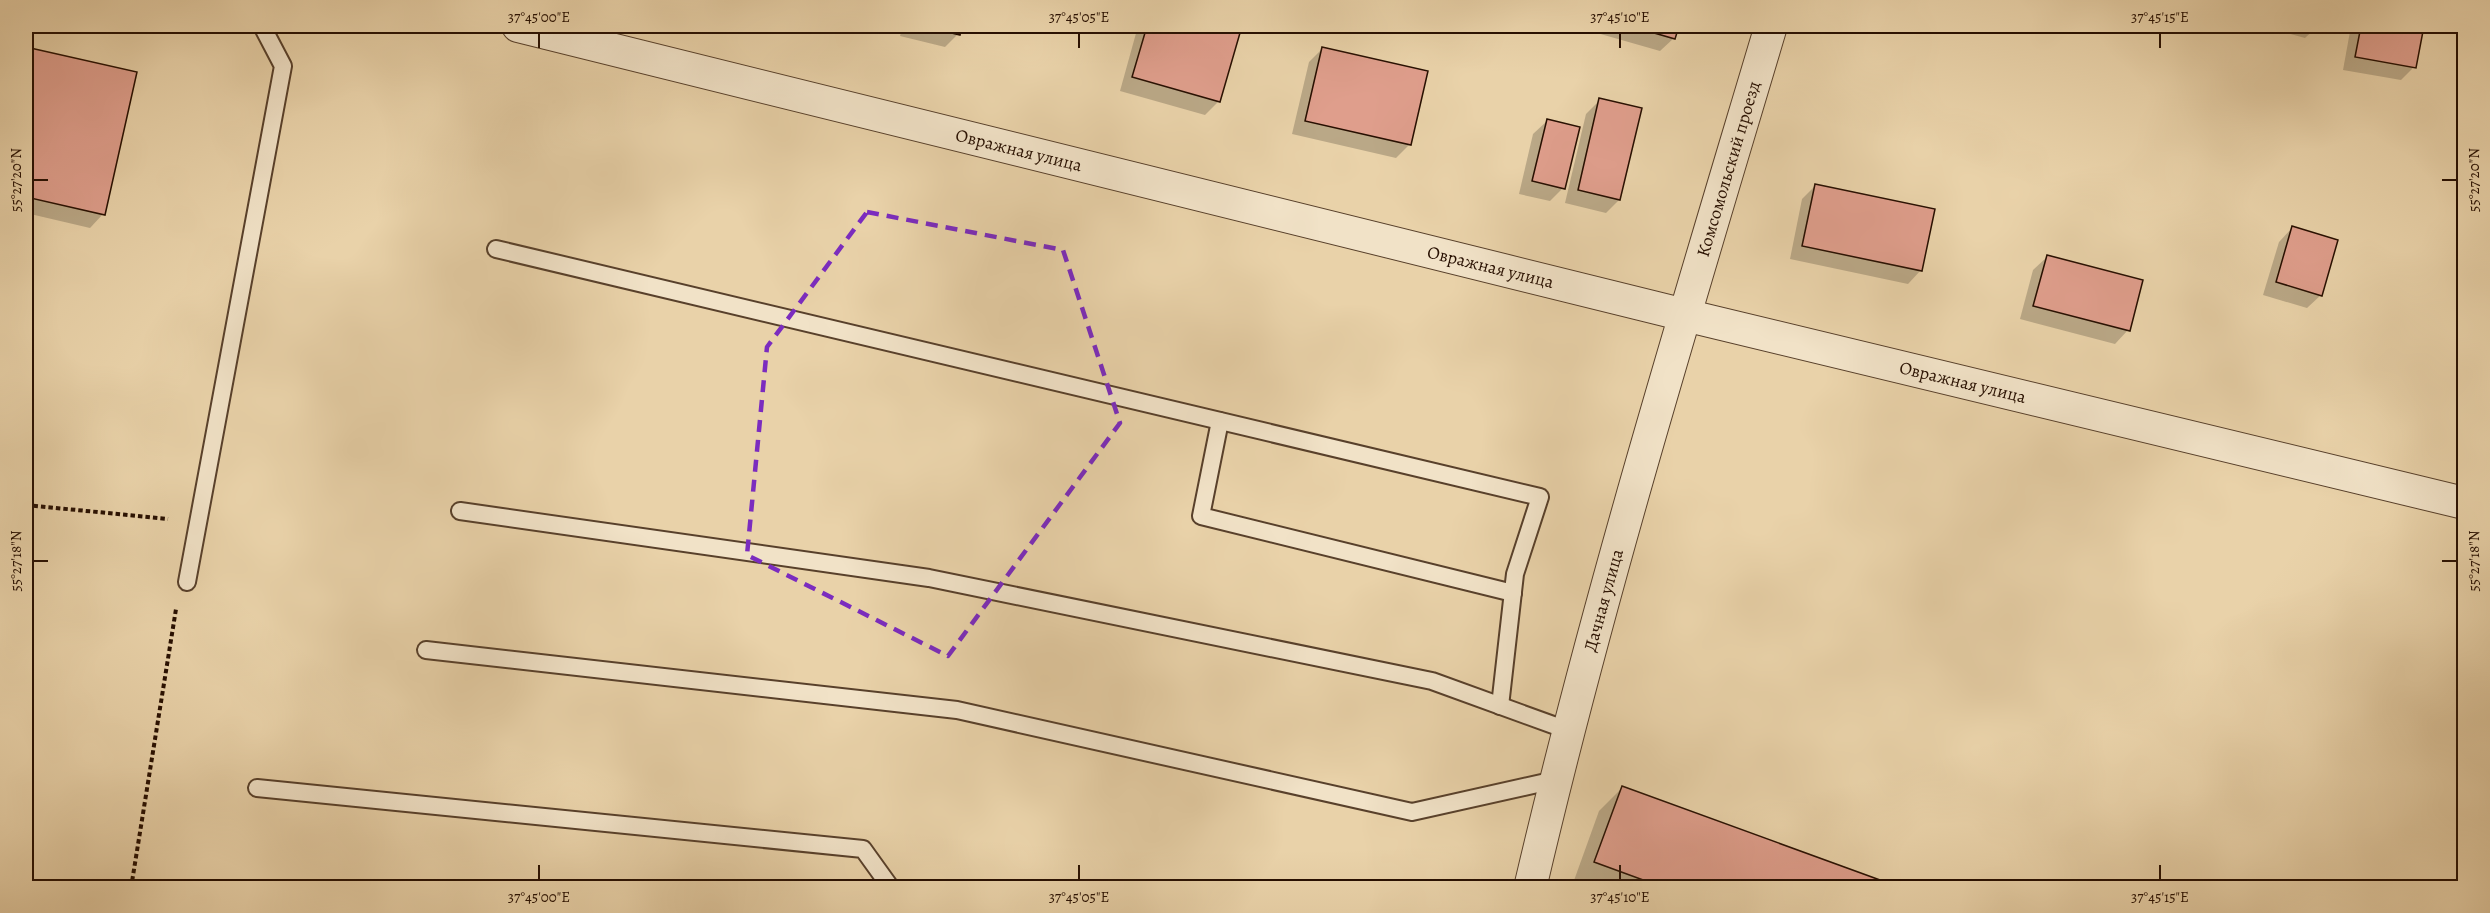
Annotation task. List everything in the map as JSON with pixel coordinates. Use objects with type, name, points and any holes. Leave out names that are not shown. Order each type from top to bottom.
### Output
[{"type":"street","name":"Овражная улица","points":[[518,26],[1685,315],[2464,503]]},
{"type":"street","name":"Комсомольский проезд","points":[[1685,315],[1771,26]]},
{"type":"street","name":"Дачная улица","points":[[1530,888],[1567,730],[1685,315]]},
{"type":"lane","points":[[187,582],[283,66],[262,26]]},
{"type":"lane","points":[[496,249],[1539,497],[1515,574],[1500,706]]},
{"type":"lane","points":[[1220,421],[1201,516],[1513,593]]},
{"type":"lane","points":[[460,511],[929,578],[1432,681],[1567,730]]},
{"type":"lane","points":[[426,650],[957,710],[1412,812],[1555,780]]},
{"type":"lane","points":[[257,788],[863,849],[891,888]]},
{"type":"path","points":[[26,505],[198,522]]},
{"type":"path","points":[[131,888],[179,589],[187,582]]},
{"type":"highlighted area","points":[[867,212],[1063,250],[1120,423],[948,656],[747,555],[767,347]]},
{"type":"building","points":[[923,26],[962,26],[960,35]]},
{"type":"building","points":[[1147,26],[1242,26],[1220,102],[1132,77]]},
{"type":"building","points":[[1630,26],[1679,26],[1675,39]]},
{"type":"building","points":[[2361,26],[2424,26],[2416,68],[2355,57]]},
{"type":"building","points":[[26,47],[137,72],[105,215],[26,197]]},
{"type":"building","points":[[1322,47],[1428,71],[1411,145],[1305,121]]},
{"type":"building","points":[[1599,98],[1642,108],[1620,200],[1578,190]]},
{"type":"building","points":[[1547,119],[1580,127],[1565,189],[1532,181]]},
{"type":"building","points":[[1815,184],[1935,209],[1922,271],[1802,246]]},
{"type":"building","points":[[2292,226],[2338,240],[2322,296],[2276,282]]},
{"type":"building","points":[[2047,255],[2143,280],[2130,331],[2033,306]]},
{"type":"building","points":[[1622,786],[1902,888],[1665,888],[1594,862]]}]
